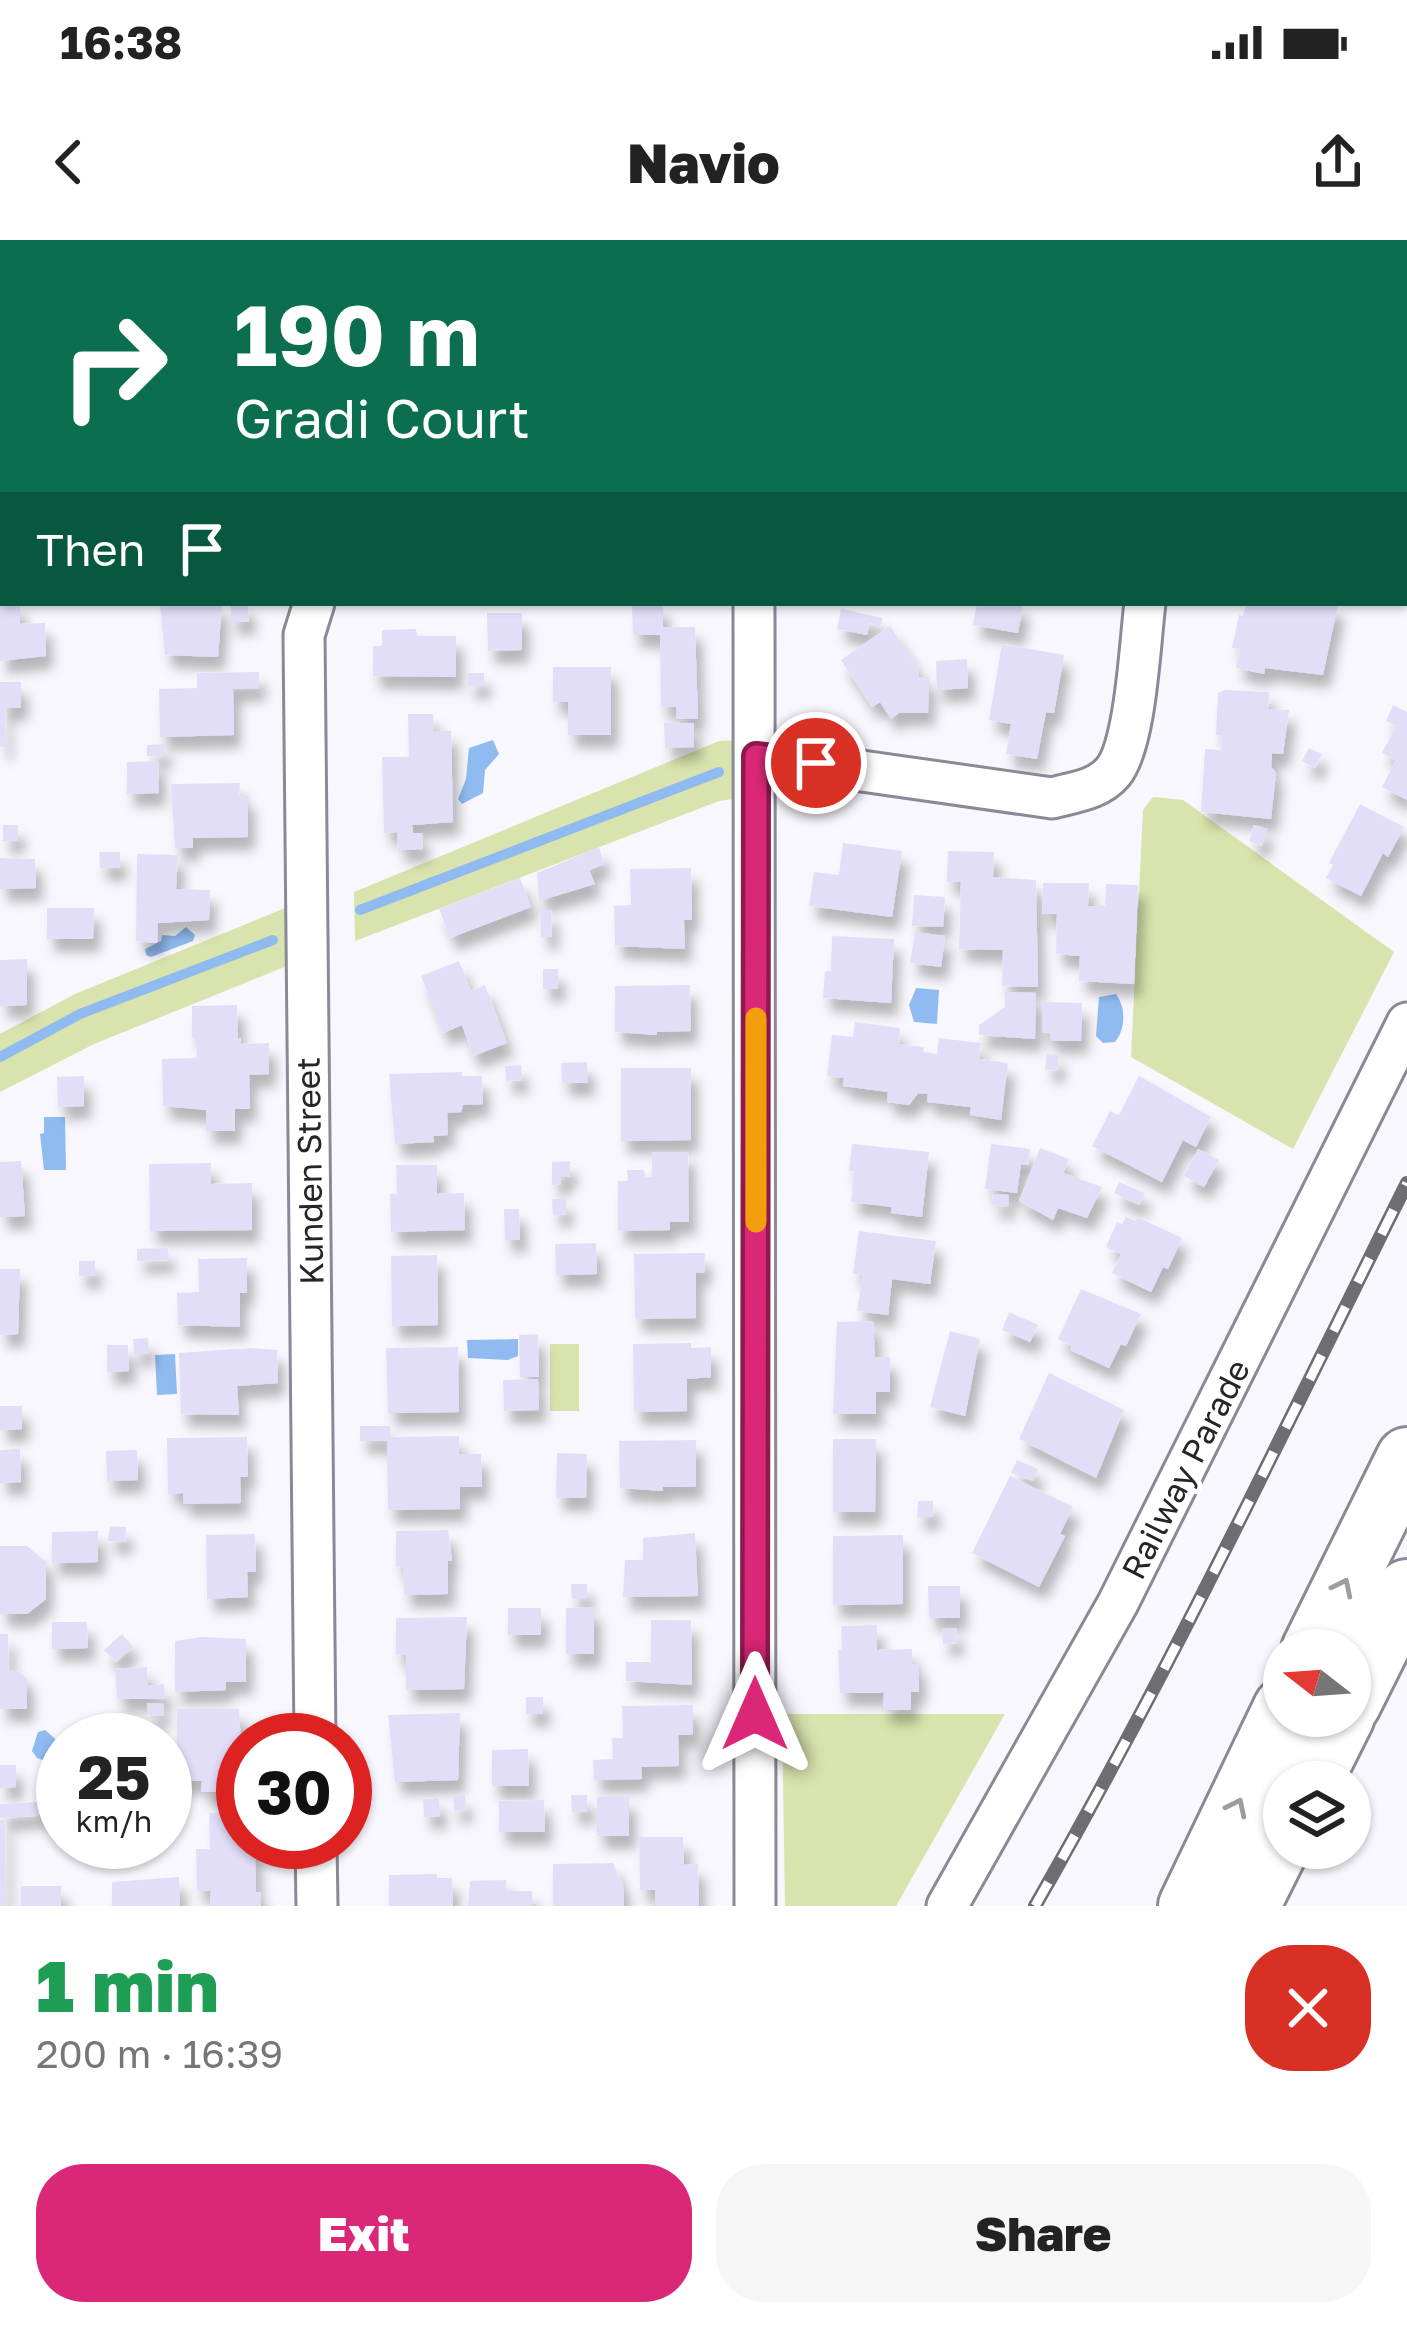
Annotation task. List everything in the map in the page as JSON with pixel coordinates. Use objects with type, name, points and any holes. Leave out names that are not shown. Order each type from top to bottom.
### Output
[{"type":"main road","points":[[1322,1629],[1407,1458]]},
{"type":"main road","points":[[1371,1662],[1407,1590]]},
{"type":"main road","points":[[1190,1906],[1270,1737]]},
{"type":"main road","points":[[1249,1906],[1268,1869]]},
{"type":"street","name":"Kunden Street","points":[[313,606],[304,635],[315,1713]]},
{"type":"street","points":[[754,606],[755,1906]]},
{"type":"street","points":[[756,756],[1052,798],[1094,788],[1115,770],[1129,730],[1145,606]]},
{"type":"street","name":"Railway Parade","points":[[947,1906],[1118,1603],[1407,1023]]},
{"type":"street","points":[[316,1869],[316,1906]]},
{"type":"green space","points":[[740,740],[740,798],[719,801],[355,941],[354,892],[719,741]]},
{"type":"green space","points":[[1153,797],[1183,800],[1394,952],[1293,1149],[1131,1057],[1143,810]]},
{"type":"green space","points":[[290,906],[297,962],[94,1044],[0,1092],[0,1034],[75,994]]},
{"type":"green space","points":[[550,1344],[579,1344],[579,1411],[550,1411]]},
{"type":"green space","points":[[782,1714],[1005,1714],[896,1906],[785,1906]]},
{"type":"water","points":[[493,740],[499,754],[485,770],[483,793],[462,804],[458,799],[466,779],[469,748]]},
{"type":"water","points":[[186,927],[195,935],[193,941],[146,955],[145,949],[161,941],[162,935],[175,936]]},
{"type":"water","points":[[916,988],[939,990],[937,1024],[914,1022],[909,1005]]},
{"type":"water","points":[[1116,994],[1123,1024],[1115,1042],[1103,1043],[1096,1036],[1099,997]]},
{"type":"water","points":[[44,1117],[65,1117],[66,1170],[44,1170],[40,1134],[44,1133]]},
{"type":"water","points":[[518,1339],[518,1356],[508,1360],[468,1358],[467,1340]]},
{"type":"water","points":[[175,1354],[177,1394],[157,1395],[155,1355]]},
{"type":"building","points":[[0,606],[20,606],[20,624],[45,623],[46,656],[0,661]]},
{"type":"building","points":[[160,606],[222,606],[218,657],[165,655]]},
{"type":"building","points":[[231,606],[248,606],[249,622],[231,622]]},
{"type":"building","points":[[632,606],[663,606],[663,627],[695,627],[698,719],[676,719],[676,707],[661,707],[660,635],[633,635]]},
{"type":"building","points":[[976,606],[1022,606],[1018,633],[973,625]]},
{"type":"building","points":[[1245,606],[1338,606],[1323,675],[1265,668],[1264,674],[1236,668],[1240,649],[1232,648],[1239,615],[1243,616]]},
{"type":"building","points":[[841,609],[882,618],[881,626],[870,623],[867,635],[837,629]]},
{"type":"building","points":[[487,613],[522,613],[522,650],[488,651]]},
{"type":"building","points":[[890,626],[919,669],[919,677],[929,677],[928,713],[899,713],[891,719],[880,702],[872,707],[841,660]]},
{"type":"building","points":[[416,629],[417,636],[456,636],[456,677],[373,676],[373,646],[382,646],[382,630]]},
{"type":"building","points":[[1002,644],[1064,655],[1054,713],[1046,712],[1037,759],[1006,754],[1011,724],[989,720]]},
{"type":"building","points":[[967,659],[968,688],[937,690],[936,661]]},
{"type":"building","points":[[553,667],[611,667],[611,735],[568,735],[568,702],[553,702]]},
{"type":"building","points":[[259,672],[259,688],[233,689],[234,735],[160,737],[159,689],[197,688],[197,673]]},
{"type":"building","points":[[468,673],[484,673],[484,686],[468,686]]},
{"type":"building","points":[[0,682],[21,682],[21,708],[5,708],[6,747],[0,747]]},
{"type":"building","points":[[1269,692],[1268,709],[1289,710],[1283,754],[1272,753],[1271,767],[1276,773],[1271,819],[1201,812],[1205,749],[1221,750],[1222,735],[1216,735],[1218,693]]},
{"type":"building","points":[[1393,705],[1407,712],[1407,800],[1382,787],[1396,760],[1382,753],[1396,726],[1386,721]]},
{"type":"building","points":[[408,714],[433,714],[434,731],[451,731],[453,822],[412,825],[413,833],[422,833],[423,849],[398,850],[397,832],[384,833],[382,757],[409,757]]},
{"type":"building","points":[[664,723],[694,723],[694,747],[665,748]]},
{"type":"building","points":[[165,744],[165,756],[147,756],[147,745]]},
{"type":"building","points":[[1309,748],[1322,754],[1315,768],[1302,761]]},
{"type":"building","points":[[158,761],[159,793],[127,794],[127,762]]},
{"type":"building","points":[[240,783],[239,796],[248,796],[248,837],[193,838],[193,848],[175,848],[171,784]]},
{"type":"building","points":[[1360,804],[1404,827],[1388,857],[1383,853],[1361,896],[1326,878]]},
{"type":"building","points":[[3,825],[18,825],[18,841],[3,841]]},
{"type":"building","points":[[1254,825],[1267,829],[1262,846],[1249,841]]},
{"type":"building","points":[[843,843],[902,851],[892,917],[809,906],[814,872],[839,875]]},
{"type":"building","points":[[599,847],[604,864],[589,870],[595,884],[539,901],[537,873]]},
{"type":"building","points":[[948,851],[994,852],[993,877],[1036,880],[1038,987],[1002,986],[1003,950],[959,949],[961,882],[947,882]]},
{"type":"building","points":[[99,852],[120,852],[120,868],[100,868]]},
{"type":"building","points":[[137,854],[178,855],[176,889],[210,890],[209,920],[158,923],[157,943],[136,941]]},
{"type":"building","points":[[0,858],[35,859],[36,888],[0,889]]},
{"type":"building","points":[[691,868],[692,920],[684,920],[685,949],[615,946],[614,906],[631,905],[630,869]]},
{"type":"building","points":[[520,878],[531,907],[450,938],[439,909]]},
{"type":"building","points":[[1043,883],[1089,883],[1088,906],[1105,906],[1106,884],[1138,885],[1134,984],[1079,981],[1080,956],[1056,954],[1057,914],[1042,914]]},
{"type":"building","points":[[914,895],[945,897],[943,927],[912,926]]},
{"type":"building","points":[[47,908],[94,908],[93,939],[47,939]]},
{"type":"building","points":[[541,910],[551,910],[552,937],[541,937]]},
{"type":"building","points":[[915,932],[945,936],[941,967],[910,963]]},
{"type":"building","points":[[832,936],[894,939],[891,1003],[823,998],[825,971],[831,971]]},
{"type":"building","points":[[27,959],[27,1005],[0,1006],[0,960]]},
{"type":"building","points":[[459,961],[471,991],[485,985],[507,1043],[473,1056],[462,1025],[443,1033],[421,976]]},
{"type":"building","points":[[543,969],[558,969],[558,989],[543,989]]},
{"type":"building","points":[[690,985],[691,1031],[615,1032],[615,986]]},
{"type":"building","points":[[1005,992],[1036,993],[1035,1039],[979,1035],[979,1025],[1005,1007]]},
{"type":"building","points":[[1042,1002],[1082,1003],[1081,1041],[1050,1041],[1050,1033],[1042,1032]]},
{"type":"building","points":[[237,1005],[241,1044],[269,1043],[269,1074],[249,1075],[250,1109],[235,1109],[235,1131],[206,1131],[206,1110],[163,1106],[162,1059],[197,1058],[192,1006]]},
{"type":"building","points":[[855,1022],[900,1028],[899,1044],[924,1047],[923,1052],[937,1054],[939,1038],[981,1043],[979,1059],[1008,1063],[1001,1120],[970,1115],[971,1107],[927,1102],[928,1094],[918,1093],[909,1105],[887,1102],[888,1092],[843,1086],[844,1078],[827,1076],[832,1035],[853,1037]]},
{"type":"building","points":[[1047,1053],[1059,1055],[1057,1071],[1045,1069]]},
{"type":"building","points":[[587,1062],[588,1083],[562,1083],[561,1063]]},
{"type":"building","points":[[521,1065],[522,1080],[506,1081],[505,1066]]},
{"type":"building","points":[[621,1068],[691,1068],[691,1140],[621,1141]]},
{"type":"building","points":[[462,1072],[462,1076],[482,1076],[483,1104],[463,1105],[461,1112],[447,1113],[448,1135],[433,1136],[434,1142],[395,1144],[389,1074]]},
{"type":"building","points":[[84,1076],[84,1106],[58,1107],[57,1077]]},
{"type":"building","points":[[1139,1076],[1211,1117],[1196,1147],[1183,1140],[1162,1182],[1092,1146],[1110,1111],[1119,1115]]},
{"type":"building","points":[[852,1144],[929,1152],[922,1217],[851,1202]]},
{"type":"building","points":[[991,1144],[1030,1149],[1028,1165],[1021,1164],[1017,1193],[985,1189]]},
{"type":"building","points":[[1040,1148],[1069,1159],[1063,1173],[1102,1187],[1087,1218],[1058,1208],[1053,1220],[1019,1201]]},
{"type":"building","points":[[1198,1149],[1219,1160],[1204,1187],[1184,1176]]},
{"type":"building","points":[[652,1152],[688,1152],[689,1222],[670,1222],[670,1230],[618,1231],[618,1181],[628,1181],[627,1170],[644,1170],[645,1177],[652,1177]]},
{"type":"building","points":[[21,1161],[25,1216],[0,1217],[0,1162]]},
{"type":"building","points":[[570,1161],[570,1176],[552,1185],[552,1162]]},
{"type":"building","points":[[211,1163],[211,1184],[252,1183],[252,1230],[150,1231],[149,1164]]},
{"type":"building","points":[[396,1165],[437,1165],[437,1194],[464,1193],[465,1230],[391,1232],[390,1194],[397,1194]]},
{"type":"building","points":[[1119,1182],[1145,1193],[1139,1205],[1114,1193]]},
{"type":"building","points":[[993,1194],[1009,1195],[1008,1207],[992,1205]]},
{"type":"building","points":[[566,1198],[566,1214],[553,1215],[552,1199]]},
{"type":"building","points":[[504,1209],[519,1209],[520,1240],[505,1240]]},
{"type":"building","points":[[1126,1217],[1136,1221],[1137,1217],[1182,1238],[1151,1292],[1112,1273],[1121,1254],[1106,1247],[1117,1222],[1122,1224]]},
{"type":"building","points":[[859,1231],[936,1241],[930,1284],[892,1279],[888,1315],[857,1311],[863,1275],[853,1274]]},
{"type":"building","points":[[596,1243],[597,1274],[556,1275],[555,1244]]},
{"type":"building","points":[[168,1248],[169,1260],[137,1261],[137,1249]]},
{"type":"building","points":[[705,1253],[704,1273],[696,1272],[696,1318],[635,1319],[634,1254]]},
{"type":"building","points":[[437,1255],[438,1325],[392,1326],[391,1256]]},
{"type":"building","points":[[247,1258],[240,1327],[178,1325],[177,1293],[199,1292],[198,1259]]},
{"type":"building","points":[[79,1261],[95,1261],[95,1276],[79,1276]]},
{"type":"building","points":[[0,1269],[20,1269],[18,1334],[0,1335]]},
{"type":"building","points":[[1081,1289],[1141,1314],[1109,1368],[1070,1350],[1072,1346],[1058,1339]]},
{"type":"building","points":[[1009,1312],[1038,1325],[1030,1342],[1002,1330]]},
{"type":"building","points":[[873,1321],[875,1357],[890,1357],[890,1392],[876,1392],[876,1414],[833,1414],[837,1322]]},
{"type":"building","points":[[950,1331],[980,1339],[965,1416],[930,1407]]},
{"type":"building","points":[[538,1334],[539,1377],[520,1377],[519,1335]]},
{"type":"building","points":[[148,1338],[149,1354],[134,1354],[133,1339]]},
{"type":"building","points":[[691,1343],[691,1348],[711,1347],[711,1377],[687,1379],[687,1411],[634,1412],[633,1344]]},
{"type":"building","points":[[107,1345],[128,1345],[129,1371],[107,1372]]},
{"type":"building","points":[[458,1347],[459,1412],[388,1413],[386,1348]]},
{"type":"building","points":[[277,1350],[278,1383],[237,1386],[239,1415],[181,1414],[179,1353]]},
{"type":"building","points":[[1049,1373],[1124,1410],[1096,1478],[1019,1439]]},
{"type":"building","points":[[538,1379],[539,1410],[504,1411],[503,1380]]},
{"type":"building","points":[[0,1406],[22,1406],[22,1429],[0,1430]]},
{"type":"building","points":[[360,1426],[390,1426],[390,1437],[459,1436],[459,1454],[481,1454],[482,1487],[460,1487],[460,1509],[388,1510],[387,1441],[360,1441]]},
{"type":"building","points":[[247,1437],[248,1477],[240,1477],[241,1503],[183,1504],[183,1493],[168,1494],[167,1438]]},
{"type":"building","points":[[833,1439],[876,1439],[875,1512],[833,1512]]},
{"type":"building","points":[[696,1440],[696,1487],[620,1488],[619,1441]]},
{"type":"building","points":[[20,1449],[21,1482],[0,1483],[0,1450]]},
{"type":"building","points":[[137,1450],[138,1480],[107,1481],[106,1451]]},
{"type":"building","points":[[557,1453],[587,1454],[586,1498],[556,1498]]},
{"type":"building","points":[[1017,1460],[1038,1469],[1033,1481],[1011,1473]]},
{"type":"building","points":[[1010,1476],[1073,1507],[1060,1534],[1065,1536],[1039,1587],[972,1553]]},
{"type":"building","points":[[918,1501],[933,1501],[933,1517],[917,1517]]},
{"type":"building","points":[[110,1526],[126,1527],[125,1542],[108,1541]]},
{"type":"building","points":[[448,1530],[452,1561],[448,1561],[448,1594],[404,1595],[403,1567],[396,1567],[396,1531]]},
{"type":"building","points":[[98,1531],[98,1562],[52,1563],[52,1532]]},
{"type":"building","points":[[695,1533],[698,1596],[623,1597],[625,1560],[643,1560],[643,1538]]},
{"type":"building","points":[[255,1534],[256,1572],[247,1572],[248,1597],[207,1599],[206,1535]]},
{"type":"building","points":[[903,1535],[903,1604],[833,1605],[833,1536]]},
{"type":"building","points":[[0,1546],[27,1546],[46,1562],[46,1599],[27,1614],[0,1614]]},
{"type":"building","points":[[571,1584],[587,1584],[587,1599],[572,1599]]},
{"type":"building","points":[[928,1586],[960,1586],[960,1618],[929,1618]]},
{"type":"building","points":[[594,1607],[594,1654],[566,1654],[566,1608]]},
{"type":"building","points":[[508,1608],[541,1608],[541,1635],[508,1635]]},
{"type":"building","points":[[467,1617],[464,1689],[406,1690],[406,1655],[396,1655],[396,1618]]},
{"type":"building","points":[[651,1620],[691,1620],[692,1685],[626,1681],[626,1662],[651,1662]]},
{"type":"building","points":[[52,1622],[87,1622],[88,1648],[52,1649]]},
{"type":"building","points":[[877,1625],[877,1650],[912,1649],[912,1664],[919,1664],[919,1692],[911,1692],[911,1710],[883,1710],[884,1693],[840,1693],[841,1626]]},
{"type":"building","points":[[956,1628],[957,1643],[943,1644],[942,1629]]},
{"type":"building","points":[[0,1634],[8,1634],[9,1670],[27,1678],[27,1709],[0,1709]]},
{"type":"building","points":[[122,1634],[133,1647],[116,1662],[104,1650]]},
{"type":"building","points":[[246,1639],[246,1682],[226,1682],[226,1690],[175,1692],[175,1641]]},
{"type":"building","points":[[147,1667],[148,1686],[164,1684],[165,1699],[117,1699],[115,1669]]},
{"type":"building","points":[[526,1697],[543,1697],[543,1714],[526,1714]]},
{"type":"building","points":[[147,1703],[164,1704],[163,1713],[147,1713]]},
{"type":"building","points":[[693,1705],[693,1735],[678,1735],[679,1766],[641,1767],[642,1779],[594,1780],[593,1760],[613,1759],[612,1738],[623,1738],[622,1706]]},
{"type":"building","points":[[177,1709],[239,1709],[239,1713],[216,1713],[216,1792],[201,1792],[202,1781],[192,1781],[192,1713],[177,1713]]},
{"type":"building","points":[[460,1713],[458,1780],[395,1782],[388,1715]]},
{"type":"building","points":[[528,1749],[529,1786],[492,1786],[492,1750]]},
{"type":"building","points":[[0,1765],[16,1765],[16,1787],[0,1788]]},
{"type":"building","points":[[465,1795],[466,1810],[454,1811],[453,1796]]},
{"type":"building","points":[[571,1795],[587,1795],[587,1812],[572,1812]]},
{"type":"building","points":[[597,1797],[629,1797],[629,1836],[597,1836]]},
{"type":"building","points":[[439,1798],[440,1816],[424,1817],[423,1799]]},
{"type":"building","points":[[544,1800],[545,1832],[499,1832],[499,1801]]},
{"type":"building","points":[[36,1802],[36,1815],[0,1818],[0,1804]]},
{"type":"building","points":[[209,1813],[216,1813],[216,1869],[256,1869],[261,1906],[210,1906],[211,1891],[197,1891],[196,1849],[210,1849]]},
{"type":"building","points":[[0,1820],[5,1820],[6,1906],[0,1906]]},
{"type":"building","points":[[639,1837],[683,1837],[684,1865],[698,1864],[699,1906],[656,1906],[655,1890],[640,1890]]},
{"type":"building","points":[[613,1863],[623,1886],[624,1906],[553,1906],[553,1864]]},
{"type":"building","points":[[437,1874],[437,1878],[452,1878],[453,1906],[389,1906],[389,1875]]},
{"type":"building","points":[[179,1877],[180,1906],[112,1906],[112,1882]]},
{"type":"building","points":[[506,1880],[506,1891],[532,1891],[532,1906],[468,1906],[470,1881]]},
{"type":"building","points":[[21,1886],[61,1886],[61,1906],[21,1906]]},
{"type":"waterway","points":[[360,910],[719,772]]},
{"type":"waterway","points":[[0,1057],[80,1014],[273,940]]},
{"type":"railway","points":[[1035,1906],[1180,1638],[1407,1183]]},
{"type":"slow traffic","points":[[756,1018],[756,1222]]},
{"type":"route","points":[[755,1714],[756,756],[816,763]]}]
